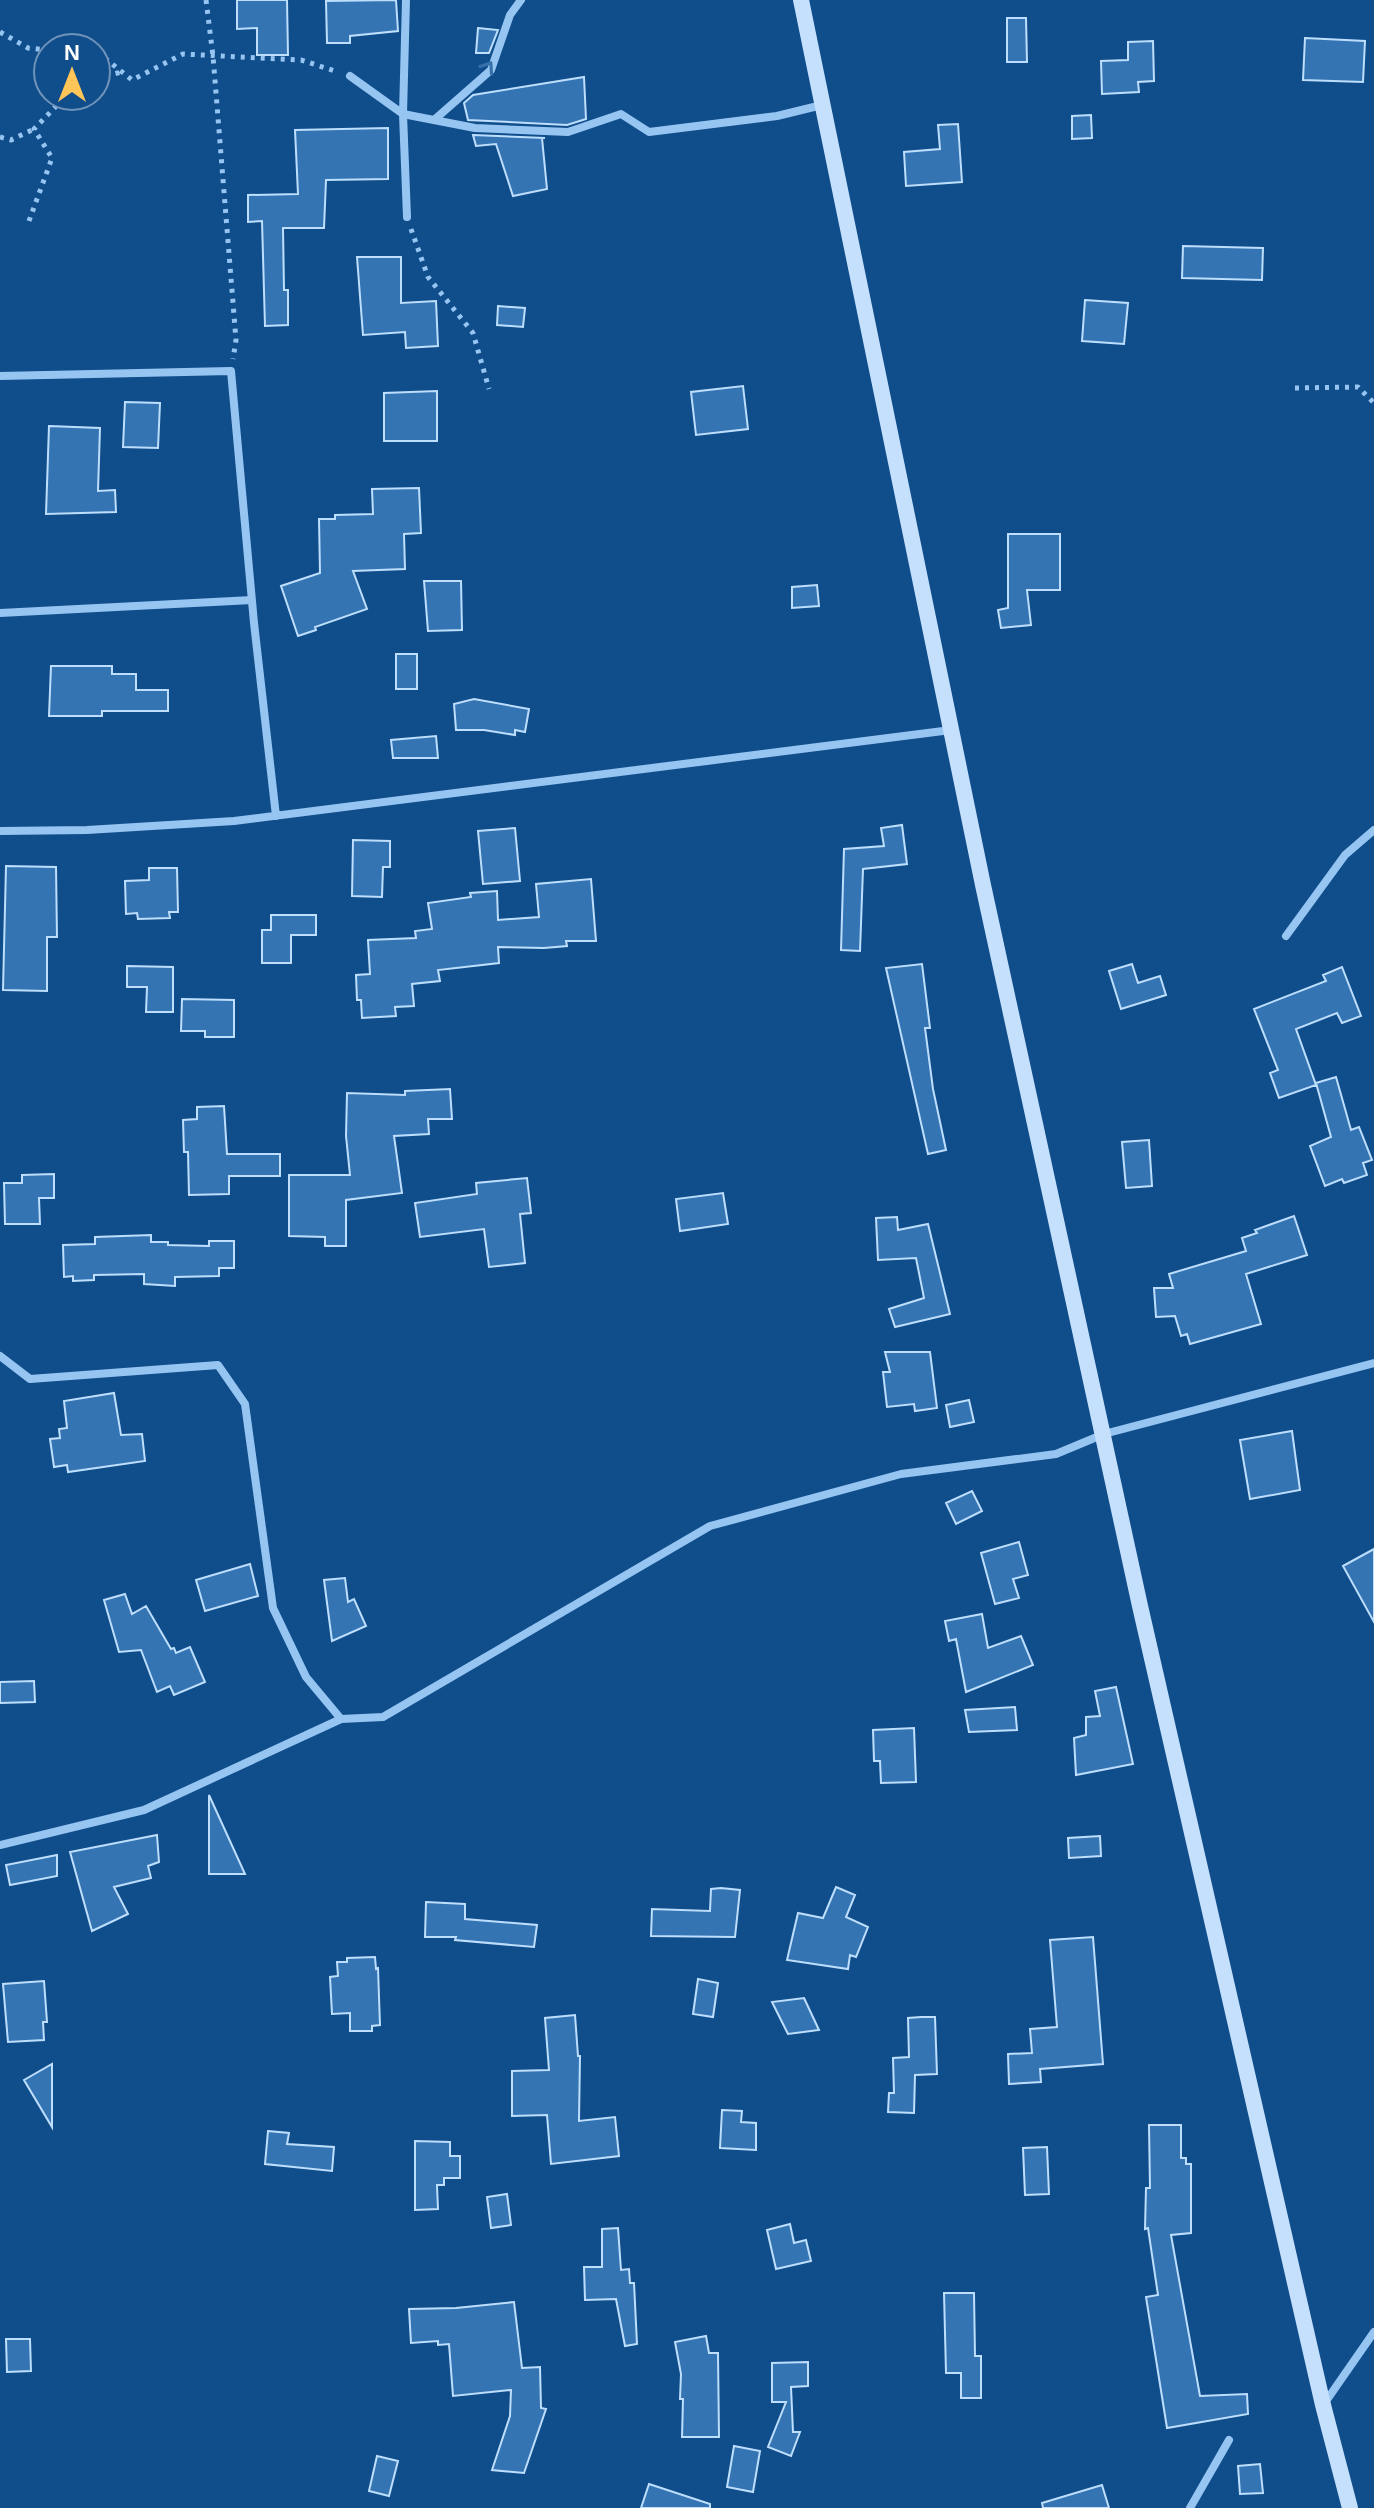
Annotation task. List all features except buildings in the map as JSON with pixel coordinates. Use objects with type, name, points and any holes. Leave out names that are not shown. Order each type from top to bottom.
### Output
[{"type":"main road","points":[[801,0],[951,730],[1147,1637],[1323,2405],[1350,2508]]},
{"type":"street","points":[[406,0],[403,114],[407,217]]},
{"type":"street","points":[[434,120],[491,70],[510,15],[521,0]]},
{"type":"street","points":[[350,76],[403,114],[475,128],[568,132],[621,114],[649,132],[777,116],[822,105]]},
{"type":"street","points":[[0,376],[231,371],[276,816]]},
{"type":"street","points":[[0,613],[252,600]]},
{"type":"street","points":[[0,831],[87,830],[276,816],[951,730]]},
{"type":"street","points":[[1286,936],[1345,855],[1374,830]]},
{"type":"street","points":[[0,1356],[30,1379],[218,1365],[245,1404],[273,1608],[306,1677],[341,1719]]},
{"type":"street","points":[[0,1845],[144,1810],[341,1719],[383,1717],[710,1526],[901,1474],[1056,1454],[1104,1434],[1374,1363]]},
{"type":"street","points":[[1323,2405],[1374,2332]]},
{"type":"street","points":[[1190,2508],[1229,2440]]},
{"type":"path","points":[[206,0],[236,340],[231,371]]},
{"type":"path","points":[[0,32],[32,48]]},
{"type":"path","points":[[112,64],[132,80],[183,54],[301,60],[350,76]]},
{"type":"path","points":[[112,74],[122,72]]},
{"type":"path","points":[[0,137],[11,140],[34,129],[50,112]]},
{"type":"path","points":[[29,221],[52,158],[34,129]]},
{"type":"path","points":[[407,217],[428,277],[473,333],[489,389]]},
{"type":"path","points":[[1295,388],[1358,387],[1374,403]]}]
